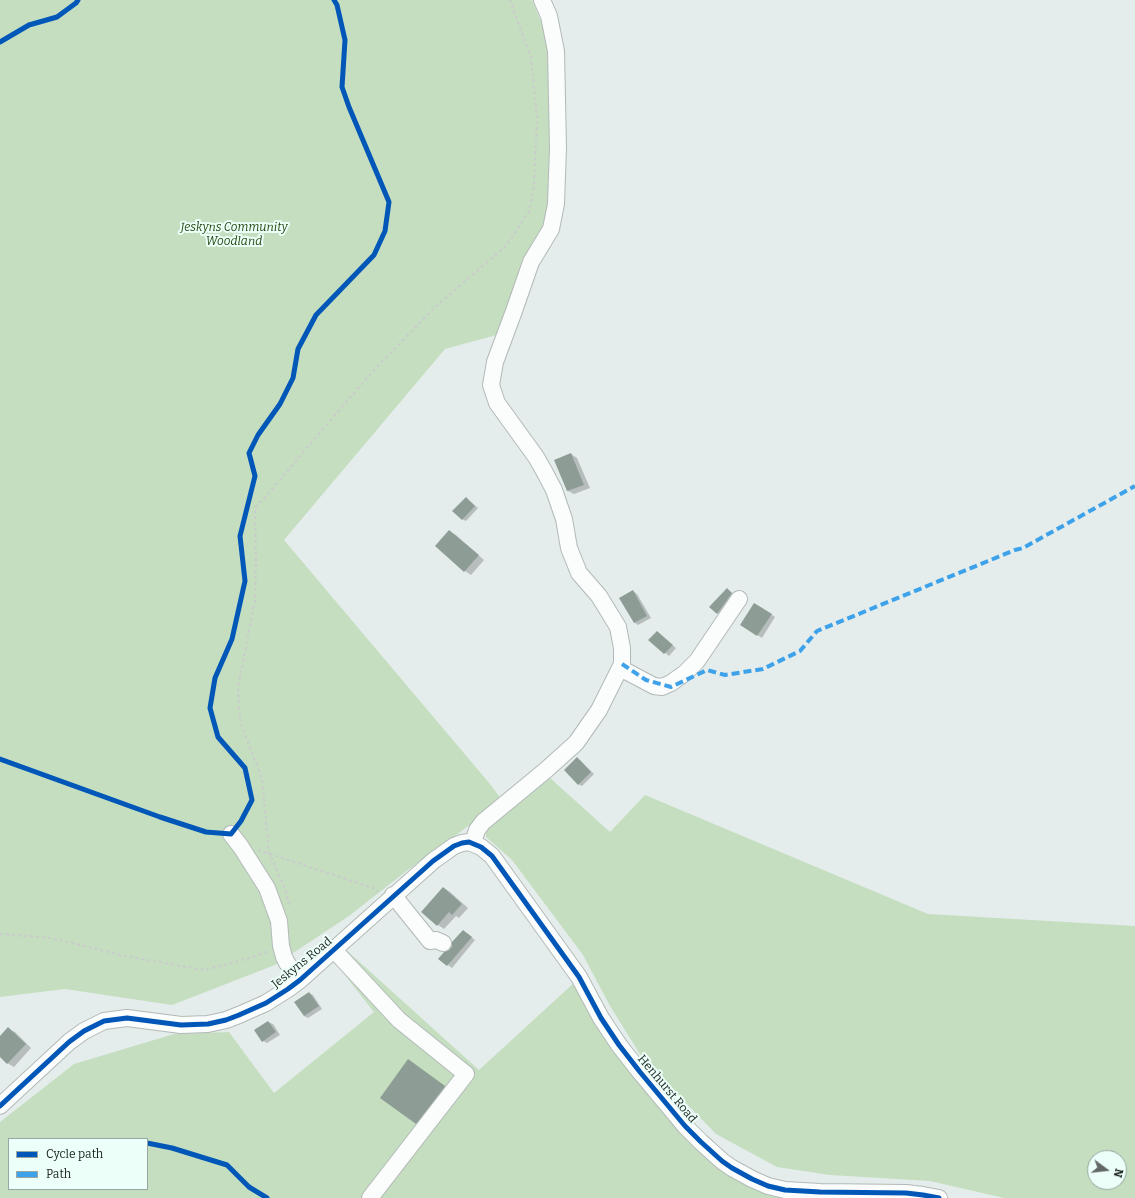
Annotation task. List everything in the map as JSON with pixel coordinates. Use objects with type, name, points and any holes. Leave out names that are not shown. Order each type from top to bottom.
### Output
[{"type":"street","points":[[473,843],[477,830],[483,822],[576,743],[599,710],[622,664],[622,648],[618,627],[599,596],[579,573],[569,548],[564,519],[554,490],[536,457],[497,403],[491,385],[495,362],[531,262],[551,229],[556,204],[558,148],[556,52],[549,16],[542,0]]},
{"type":"street","points":[[620,668],[654,686],[662,687],[671,684],[697,661],[739,599]]},
{"type":"street","points":[[231,834],[241,846],[267,888],[279,921],[281,946],[287,962],[300,980]]},
{"type":"street","name":"Jeskyns Road","points":[[0,1106],[69,1042],[84,1031],[104,1021],[127,1018],[180,1025],[213,1023],[239,1016],[278,996],[300,980],[432,861],[459,843],[473,843]]},
{"type":"street","name":"Henhurst Road","points":[[473,843],[484,849],[493,858],[580,977],[606,1025],[640,1072],[685,1126],[722,1161],[752,1179],[768,1186],[785,1190],[803,1192],[906,1193],[940,1198]]},
{"type":"street","points":[[390,898],[430,941],[436,940],[443,943]]},
{"type":"street","points":[[334,950],[399,1020],[466,1074],[370,1198]]},
{"type":"path","points":[[289,908],[285,888],[269,853],[262,779],[240,721],[238,687],[255,600],[255,507],[270,492],[376,368],[436,307],[506,246],[529,210],[534,186],[537,118],[531,58],[510,0]]},
{"type":"path","points":[[241,846],[269,853],[376,889],[390,898]]},
{"type":"path","points":[[0,934],[51,938],[125,956],[204,970],[253,957],[281,946]]},
{"type":"green space","name":"Jeskyns Community Woodland","points":[[0,0],[532,0],[548,38],[553,107],[551,206],[500,334],[445,349],[284,540],[502,800],[409,869],[349,916],[275,965],[172,1005],[65,989],[0,997]]},
{"type":"green space","points":[[549,777],[610,832],[645,795],[928,914],[1135,926],[1135,1198],[1004,1198],[930,1181],[830,1175],[777,1167],[716,1134],[643,1059],[610,1006],[583,955],[512,860],[486,837],[486,829],[510,811]]},
{"type":"green space","points":[[344,948],[479,1070],[576,981],[723,1169],[759,1192],[787,1197],[850,1198],[0,1198],[0,1122],[74,1064],[174,1034],[229,1032],[274,1093],[374,1012],[333,960]]},
{"type":"building","points":[[571,453],[584,485],[567,491],[554,460]]},
{"type":"building","points":[[466,497],[475,506],[462,520],[452,511]]},
{"type":"building","points":[[449,530],[479,555],[464,572],[435,546]]},
{"type":"building","points":[[727,588],[732,593],[717,614],[709,607]]},
{"type":"building","points":[[633,590],[647,616],[634,623],[619,598]]},
{"type":"building","points":[[754,603],[772,614],[757,636],[740,625]]},
{"type":"building","points":[[657,631],[673,645],[664,654],[648,640]]},
{"type":"building","points":[[577,757],[591,772],[578,785],[564,770]]},
{"type":"building","points":[[443,887],[462,904],[452,915],[449,912],[437,926],[421,912]]},
{"type":"building","points":[[463,930],[472,937],[447,966],[438,959],[444,952],[449,950],[452,946],[452,942]]},
{"type":"building","points":[[309,992],[319,1006],[304,1016],[294,1002]]},
{"type":"building","points":[[268,1021],[276,1032],[262,1042],[254,1030]]},
{"type":"building","points":[[8,1027],[26,1044],[7,1064],[0,1057],[0,1036]]},
{"type":"building","points":[[408,1059],[445,1086],[416,1124],[380,1098]]},
{"type":"marked path","points":[[622,664],[646,680],[671,687],[707,670],[725,675],[763,669],[800,651],[817,631],[1023,548],[1135,486]]},
{"type":"cycle path","points":[[0,42],[29,25],[57,17],[78,0]]},
{"type":"cycle path","points":[[0,759],[160,817],[206,832],[231,834],[241,821],[252,800],[245,768],[218,737],[210,708],[215,678],[232,639],[245,581],[240,536],[255,476],[249,453],[258,435],[280,404],[293,378],[298,349],[316,315],[374,255],[385,231],[389,202],[342,87],[345,40],[337,5],[334,0]]},
{"type":"cycle path","points":[[0,1106],[69,1042],[84,1031],[104,1021],[127,1018],[181,1025],[208,1024],[226,1020],[266,1003],[300,980],[433,861],[454,846],[469,842],[481,847],[492,856],[579,977],[601,1018],[619,1045],[685,1126],[722,1161],[752,1179],[768,1186],[785,1190],[906,1193],[939,1198]]},
{"type":"cycle path","points":[[148,1143],[172,1148],[227,1165],[249,1187],[267,1198]]}]
